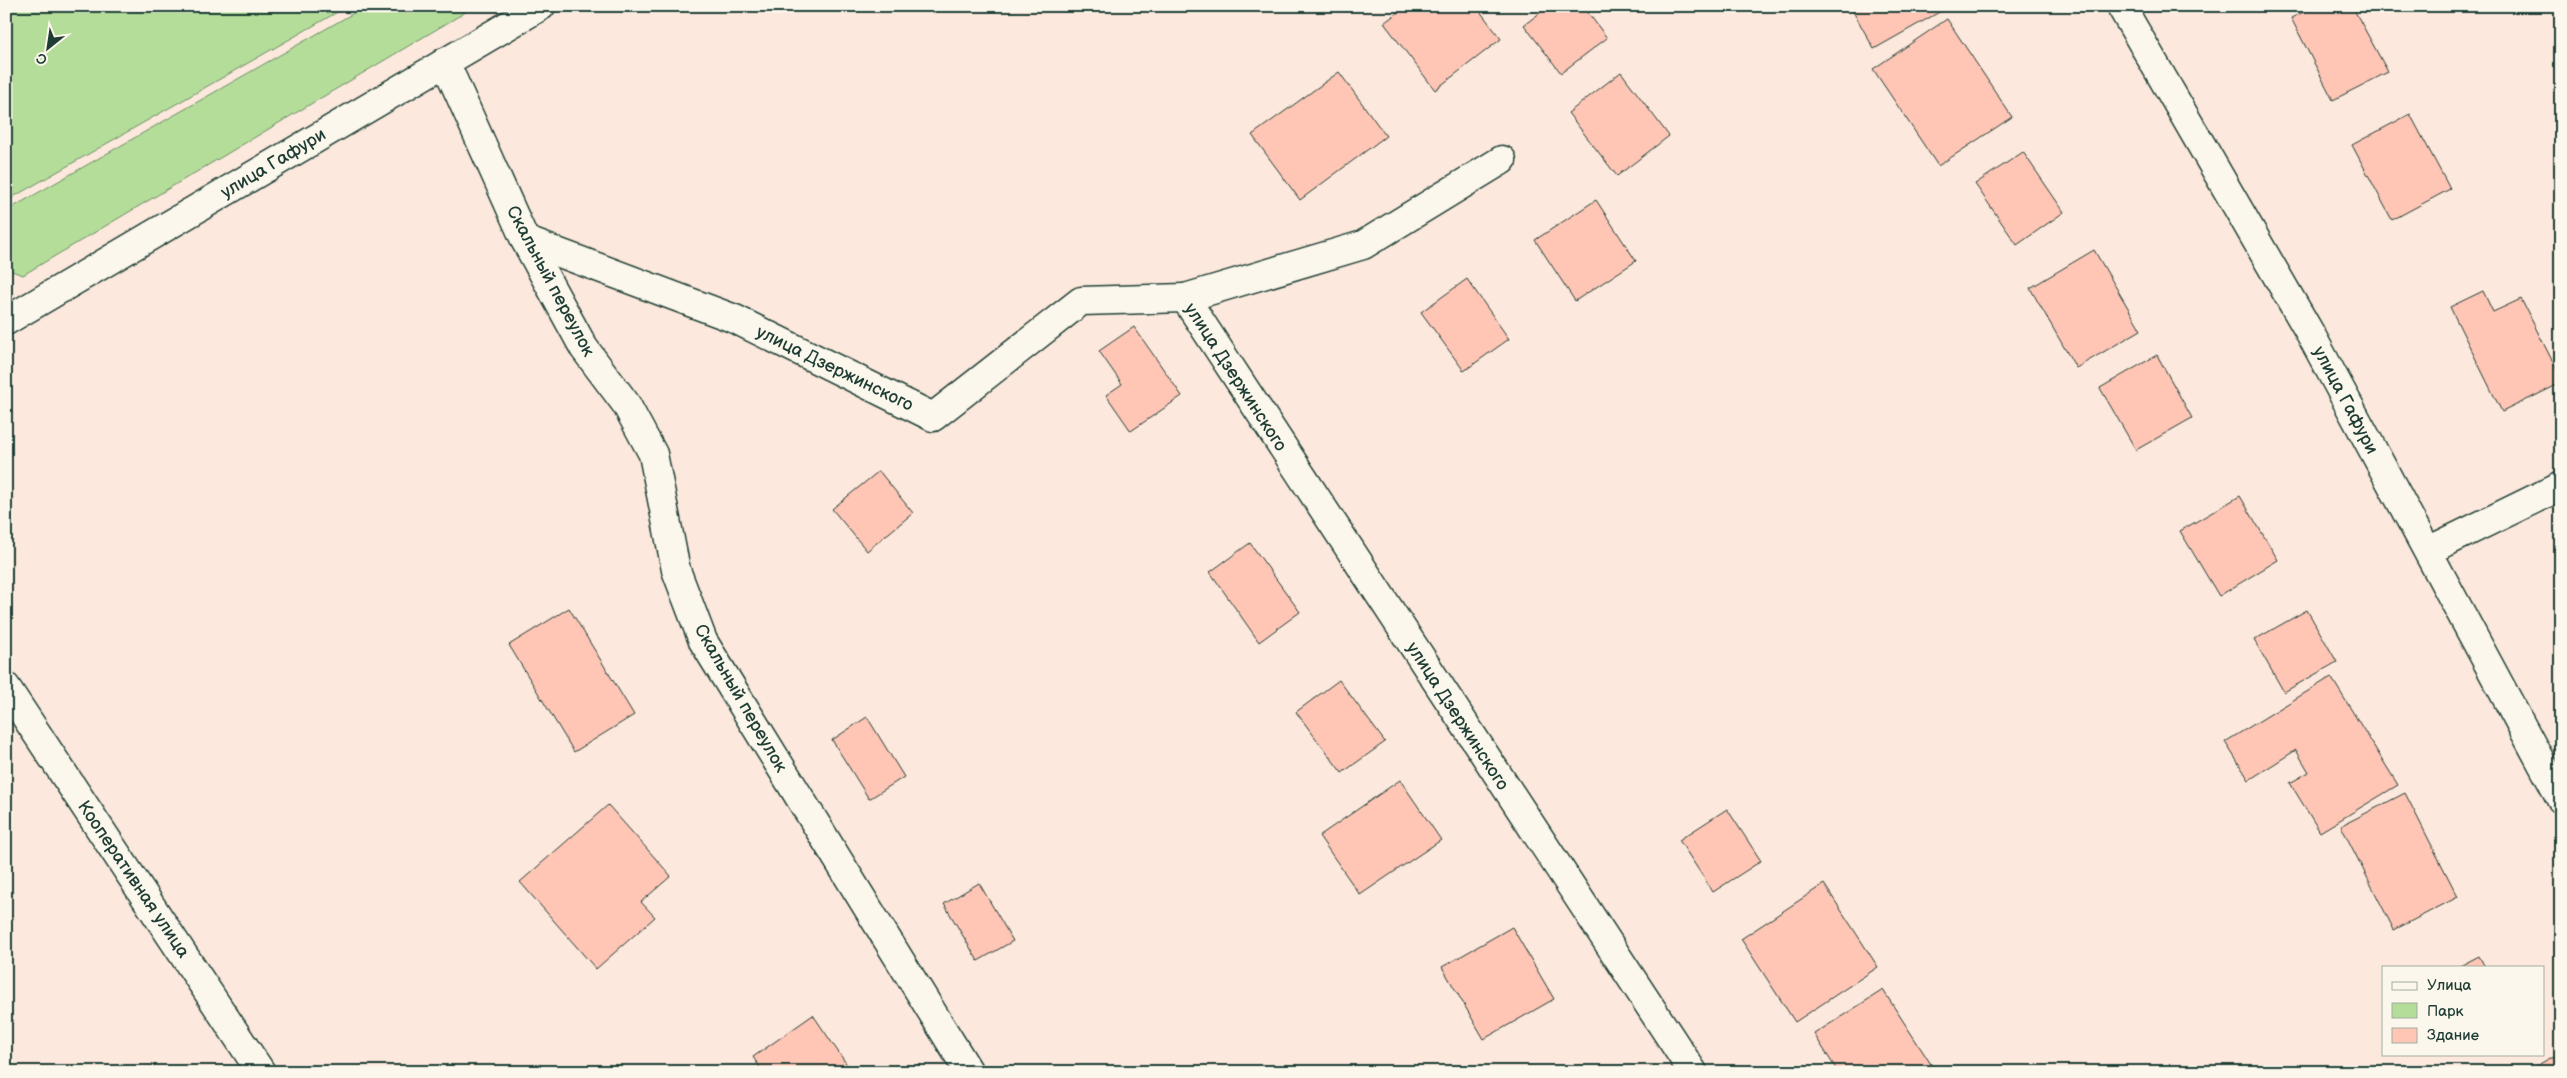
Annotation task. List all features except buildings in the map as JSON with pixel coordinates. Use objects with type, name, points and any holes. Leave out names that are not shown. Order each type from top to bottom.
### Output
[{"type":"street","name":"улица Гафури","points":[[6,321],[445,62],[504,16],[541,6]]},
{"type":"street","name":"улица Гафури","points":[[2121,6],[2310,332],[2561,799]]},
{"type":"street","name":"Скальный переулок","points":[[445,62],[525,240],[584,348],[626,404],[653,454],[676,570],[703,641],[970,1072]]},
{"type":"street","points":[[1185,298],[1363,245],[1502,160]]},
{"type":"street","name":"улица Дзержинского","points":[[525,240],[736,319],[933,417],[1081,301],[1185,298],[1693,1072]]},
{"type":"street","points":[[2428,551],[2561,486]]},
{"type":"street","name":"Кооперативная улица","points":[[6,686],[261,1072]]},
{"type":"green space","points":[[6,6],[348,6],[6,201]]},
{"type":"green space","points":[[366,6],[470,6],[469,10],[23,275],[6,269],[6,211]]}]
